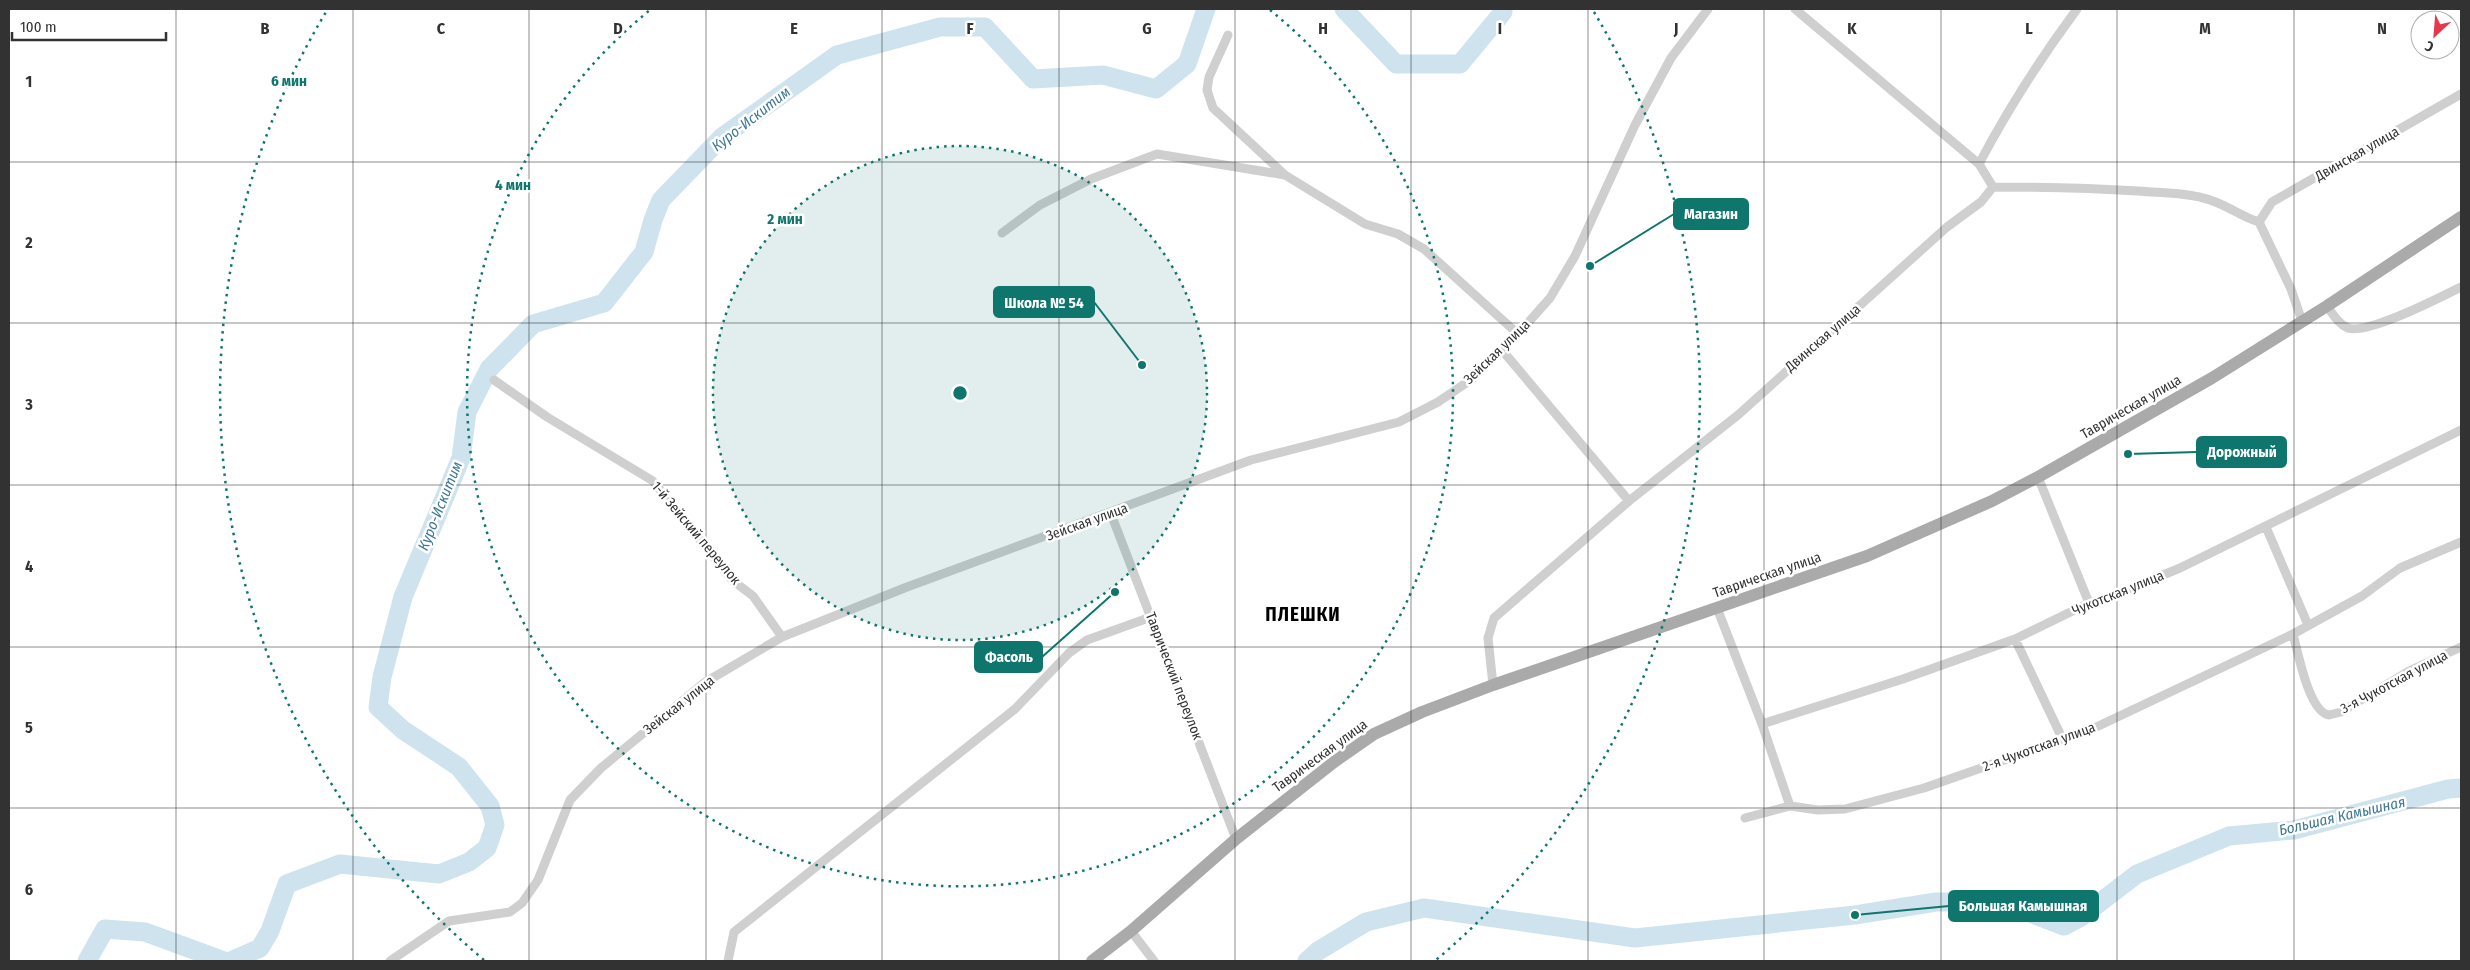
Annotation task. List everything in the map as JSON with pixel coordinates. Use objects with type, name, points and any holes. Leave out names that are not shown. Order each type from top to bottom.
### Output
[{"type":"main road","name":"Таврическая улица","points":[[1092,961],[1131,931],[1236,839],[1334,762],[1374,734],[1422,712],[1493,685],[1867,556],[1992,501],[2212,378],[2327,306],[2461,217]]},
{"type":"street","name":"Зейская улица","points":[[390,961],[449,921],[510,912],[522,903],[538,880],[570,800],[601,768],[704,683],[782,637],[907,587],[1110,514],[1252,460],[1399,422],[1438,402],[1472,379],[1518,334],[1550,298],[1576,256],[1635,125],[1672,58],[1708,9]]},
{"type":"street","points":[[1795,9],[1979,164],[1993,187],[2071,187],[2175,194],[2204,198],[2241,216],[2259,222],[2291,289],[2302,321]]},
{"type":"street","points":[[1979,164],[2003,118],[2043,55],[2077,9]]},
{"type":"street","points":[[1228,35],[1209,77],[1209,100],[1213,108],[1285,175],[1365,224],[1398,234],[1424,249],[1518,334]]},
{"type":"street","name":"Двинская улица","points":[[2259,222],[2272,202],[2461,94]]},
{"type":"street","points":[[1002,233],[1040,205],[1091,179],[1157,154],[1285,175]]},
{"type":"street","name":"Двинская улица","points":[[1493,685],[1488,638],[1494,618],[1629,501],[1738,415],[1947,227],[1981,202],[1993,187]]},
{"type":"street","points":[[2327,306],[2340,324],[2358,329],[2381,322],[2461,287]]},
{"type":"street","points":[[1502,350],[1629,501]]},
{"type":"street","name":"1-й Зейский переулок","points":[[494,380],[546,417],[653,481],[732,580],[753,596],[782,637]]},
{"type":"street","name":"Чукотская улица","points":[[1762,724],[1903,679],[2015,639],[2089,603],[2110,597],[2180,568],[2461,430]]},
{"type":"street","points":[[2038,477],[2089,603]]},
{"type":"street","name":"Таврический переулок","points":[[1110,514],[1236,839]]},
{"type":"street","points":[[2266,526],[2308,625]]},
{"type":"street","name":"2-я Чукотская улица","points":[[1790,806],[1818,810],[1845,809],[1924,788],[2020,756],[2062,738],[2090,730],[2293,634],[2362,596],[2400,568],[2461,542]]},
{"type":"street","points":[[1717,608],[1762,724],[1790,806],[1745,818]]},
{"type":"street","points":[[728,961],[734,932],[1015,708],[1069,653],[1087,640],[1151,617]]},
{"type":"street","name":"3-я Чукотская улица","points":[[2293,634],[2312,698],[2319,710],[2329,715],[2341,712],[2409,671],[2461,647]]},
{"type":"street","points":[[2015,639],[2062,738]]},
{"type":"street","points":[[1131,931],[1154,961]]},
{"type":"waterway","name":"Куро-Искитим","points":[[231,961],[260,948],[270,931],[287,884],[340,864],[439,874],[469,862],[487,848],[495,825],[490,806],[459,767],[403,730],[378,707],[382,677],[403,597],[461,458],[467,412],[489,369],[533,324],[604,303],[644,252],[661,200],[722,137],[837,55],[940,27],[985,27],[1033,79],[1103,75],[1156,89],[1187,64],[1206,9]]},
{"type":"waterway","name":"Куро-Искитим","points":[[1344,9],[1396,64],[1460,64],[1503,12],[1503,9]]},
{"type":"waterway","name":"Большая Камышная","points":[[1307,961],[1318,951],[1366,922],[1424,908],[1635,938],[1855,915],[1936,902],[2001,902],[2064,926],[2081,917],[2137,874],[2229,836],[2294,830],[2448,789],[2461,788]]},
{"type":"waterway","name":"Куро-Искитим","points":[[87,961],[105,929],[145,932],[224,961]]},
{"type":"place","name":"Магазин","points":[[1590,266]]},
{"type":"place","name":"Школа № 54","points":[[1142,365]]},
{"type":"place","name":"Дорожный","points":[[2128,454]]},
{"type":"place","name":"Фасоль","points":[[1115,592]]},
{"type":"place","name":"Большая Камышная","points":[[1855,915]]},
{"type":"district","name":"ПЛЕШКИ","points":[[1303,614]]}]
